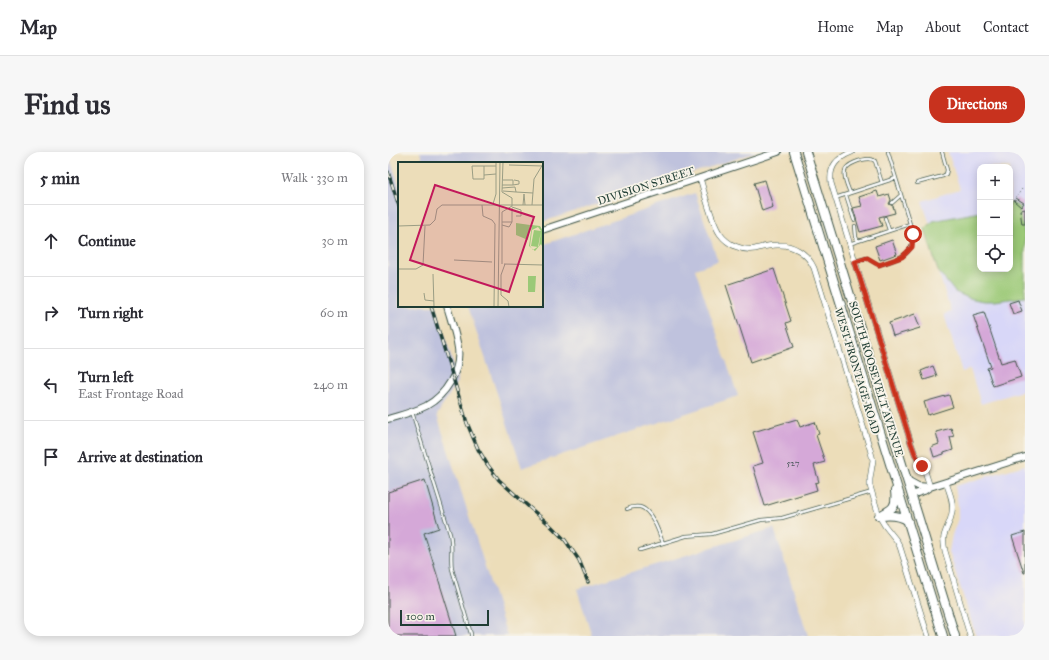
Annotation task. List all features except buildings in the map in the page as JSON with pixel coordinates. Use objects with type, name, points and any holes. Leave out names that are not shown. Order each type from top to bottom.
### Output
[{"type":"highway","name":"SOUTH ROOSEVELT AVENUE","points":[[794,152],[943,636]]},
{"type":"highway","name":"SOUTH ROOSEVELT AVENUE","points":[[806,152],[955,636]]},
{"type":"highway","points":[[884,443],[903,489],[911,495]]},
{"type":"highway","points":[[879,516],[893,508],[896,502],[894,474]]},
{"type":"highway","points":[[889,511],[904,508],[908,509],[913,514],[923,532]]},
{"type":"highway","points":[[879,516],[898,516],[908,521]]},
{"type":"street","name":"DIVISION STREET","points":[[543,230],[700,178],[761,155],[778,152]]},
{"type":"street","points":[[852,152],[839,159],[832,168],[830,177],[849,244],[911,443],[915,454],[924,468],[930,487]]},
{"type":"street","name":"WEST FRONTAGE ROAD","points":[[700,178],[715,224],[720,234],[728,242],[739,248],[745,249],[776,245],[786,246],[804,254],[811,262],[818,277],[873,460],[870,483],[879,516],[900,547],[928,636]]},
{"type":"street","points":[[388,419],[412,412],[430,403],[442,394],[450,383],[457,366],[458,348],[447,307]]},
{"type":"street","points":[[911,495],[924,491],[930,487],[1025,457]]},
{"type":"street","points":[[907,480],[918,486],[930,487]]},
{"type":"street","points":[[946,482],[952,500],[953,510],[944,536],[945,551],[970,636]]},
{"type":"lane","points":[[855,262],[867,258],[879,265],[902,257],[912,247],[913,234],[888,152]]},
{"type":"lane","points":[[917,183],[946,174],[948,170],[942,152]]},
{"type":"lane","points":[[850,193],[844,174],[845,169],[857,162],[869,159],[875,161],[882,183]]},
{"type":"lane","points":[[835,198],[896,178]]},
{"type":"lane","points":[[846,194],[854,220]]},
{"type":"lane","points":[[892,203],[901,195]]},
{"type":"lane","points":[[885,218],[889,230]]},
{"type":"lane","points":[[849,244],[910,224]]},
{"type":"lane","points":[[856,226],[856,237],[858,241]]},
{"type":"lane","points":[[412,412],[450,534],[452,542],[452,566],[472,634],[471,636]]},
{"type":"lane","points":[[640,550],[686,536],[712,534],[761,520],[782,518],[872,492]]},
{"type":"lane","points":[[627,509],[634,506],[639,506],[647,512],[655,523],[663,543]]},
{"type":"path","points":[[1013,202],[1022,189],[1025,188]]},
{"type":"shaded area","points":[[388,152],[398,183],[398,307],[436,307],[458,380],[437,415],[507,636],[388,636]]},
{"type":"shaded area","points":[[420,152],[757,152],[543,222],[543,162],[423,162]]},
{"type":"shaded area","points":[[948,152],[1025,152],[1025,390],[981,404],[970,369],[962,372],[944,314],[951,312],[925,229],[930,224],[922,201],[960,189]]},
{"type":"shaded area","points":[[695,193],[718,261],[695,269],[738,396],[522,468],[468,307],[543,307],[543,245]]},
{"type":"shaded area","points":[[1025,465],[1025,636],[976,636],[949,552],[952,535],[958,519],[958,504],[955,486]]},
{"type":"shaded area","points":[[774,528],[808,636],[592,636],[577,589]]},
{"type":"green space","points":[[1013,204],[1020,207],[1025,238],[1025,297],[983,301],[969,298],[955,292],[938,271],[925,229],[933,221],[977,213],[977,272],[1013,272]]},
{"type":"railway","points":[[388,172],[398,203]]},
{"type":"railway","points":[[431,307],[467,423],[478,449],[499,480],[565,540],[579,560],[588,582]]},
{"type":"route","points":[[913,234],[912,247],[902,257],[879,265],[867,258],[855,262],[911,443],[922,466]]}]
